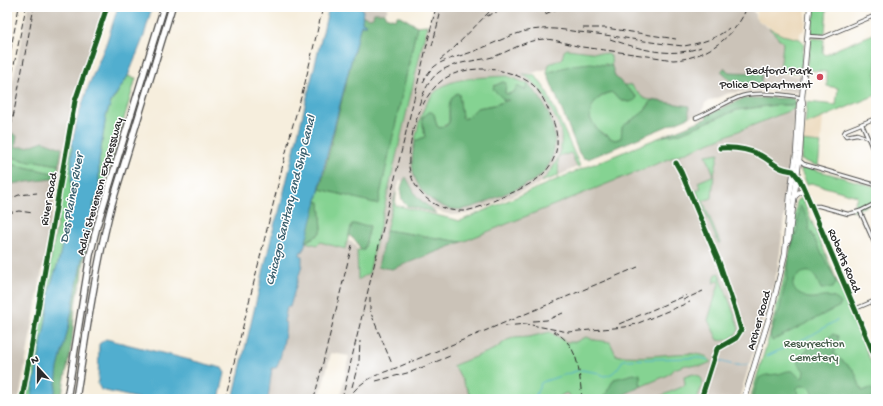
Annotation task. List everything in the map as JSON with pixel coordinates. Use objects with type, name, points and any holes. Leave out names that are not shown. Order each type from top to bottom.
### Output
[{"type":"highway","name":"Adlai Stevenson Expressway","points":[[67,399],[90,255],[97,226],[164,7]]},
{"type":"highway","name":"Adlai Stevenson Expressway","points":[[76,399],[96,270],[104,234],[172,7]]},
{"type":"main road","name":"Archer Road","points":[[786,245],[785,240],[798,131],[799,104],[802,98],[810,7]]},
{"type":"main road","name":"Archer Road","points":[[744,399],[772,308],[786,245],[789,239],[803,125],[804,103],[802,98]]},
{"type":"main road","points":[[794,197],[800,192],[806,192]]},
{"type":"street","name":"River Road","points":[[22,399],[76,101],[107,7]]},
{"type":"street","points":[[807,36],[824,37],[876,15]]},
{"type":"street","points":[[696,118],[743,96],[780,95],[802,98]]},
{"type":"street","points":[[868,138],[857,134],[847,136],[844,133],[846,130],[876,118]]},
{"type":"street","points":[[862,124],[876,158]]},
{"type":"street","points":[[720,148],[738,148],[749,151],[761,155],[780,168],[793,170]]},
{"type":"street","points":[[799,160],[804,164],[876,185]]},
{"type":"street","points":[[676,163],[719,262],[741,330],[736,338],[717,349],[701,399]]},
{"type":"street","points":[[798,166],[804,164]]},
{"type":"street","name":"Roberts Road","points":[[793,170],[806,192],[876,359]]},
{"type":"street","points":[[812,206],[819,206],[848,214],[860,211],[876,203]]},
{"type":"street","points":[[860,211],[876,247]]},
{"type":"street","points":[[855,309],[876,300]]},
{"type":"shaded area","points":[[28,7],[105,7],[73,100],[19,399],[7,399],[7,110]]},
{"type":"shaded area","points":[[362,7],[387,7],[388,9],[385,13],[379,13],[370,18],[362,16]]},
{"type":"shaded area","points":[[433,7],[750,7],[750,9],[755,13],[755,18],[769,28],[783,43],[780,74],[800,76],[799,92],[772,90],[729,93],[705,103],[702,112],[689,117],[689,106],[647,100],[641,98],[631,85],[624,85],[615,76],[612,62],[608,54],[567,49],[562,59],[549,64],[547,69],[529,74],[522,74],[537,85],[544,94],[559,129],[561,139],[559,152],[553,170],[537,185],[468,214],[452,215],[433,210],[422,202],[417,196],[406,177],[403,181],[400,180],[386,230],[378,267],[392,269],[796,108],[777,272],[739,399],[340,399],[349,356],[331,353],[319,399],[268,399],[272,368],[276,368],[278,365],[286,323],[283,322],[287,307],[290,307],[292,301],[302,265],[302,256],[300,255],[301,251],[303,251],[305,242],[317,245],[320,242],[345,249],[348,241],[352,242],[356,245],[357,250],[358,280],[369,273],[427,25],[429,23]],"holes":[[[724,69],[729,72],[762,73],[733,83]],[[507,76],[528,84],[536,91],[552,124],[536,179],[477,206],[463,209],[412,157],[417,125],[463,78]]]},
{"type":"shaded area","points":[[758,7],[806,7],[805,27],[800,33],[800,39],[782,35],[755,18]]},
{"type":"shaded area","points":[[823,117],[821,143],[802,141],[805,125]]},
{"type":"shaded area","points":[[571,153],[577,167],[558,176],[560,170],[557,162],[559,156]]},
{"type":"green space","points":[[813,7],[827,7],[825,33],[823,35],[811,33]]},
{"type":"green space","points":[[374,13],[385,13],[385,16],[395,19],[396,16],[400,16],[417,26],[378,204],[320,189],[357,38],[361,25],[366,25],[362,23],[362,16],[370,18],[373,17]]},
{"type":"green space","points":[[427,25],[369,273],[358,280],[357,250],[364,250],[370,226],[352,224],[345,249],[320,242],[317,245],[305,242],[318,235],[322,229],[320,203],[316,201],[320,189],[378,203],[417,26]]},
{"type":"green space","points":[[769,28],[782,35],[800,39],[804,43],[801,73],[780,72],[783,43]]},
{"type":"green space","points":[[876,33],[876,95],[805,125],[807,102],[836,105],[838,88],[827,86],[827,72],[807,70],[811,38],[824,39],[823,53],[826,55]]},
{"type":"green space","points":[[567,49],[608,54],[611,56],[612,66],[606,64],[556,70],[547,73],[549,64],[562,59],[564,51]]},
{"type":"green space","points":[[591,63],[612,66],[615,76],[637,98],[634,101],[627,102],[611,92],[598,98],[593,104],[590,118],[602,134],[615,140],[621,138],[622,127],[642,113],[649,106],[652,100],[689,106],[689,117],[588,159],[583,158],[579,153],[547,73],[572,65]]},
{"type":"green space","points":[[724,68],[729,72],[762,73],[761,85],[733,83],[721,72]]},
{"type":"green space","points":[[522,74],[535,75],[546,90],[580,166],[577,167],[571,153],[559,156],[558,176],[541,182],[551,171],[558,158],[561,144],[560,129],[544,95],[537,86]]},
{"type":"green space","points":[[128,76],[136,78],[108,173],[99,193],[99,162],[106,116],[111,103]]},
{"type":"green space","points":[[507,76],[528,84],[525,90],[508,94],[505,93],[503,82],[494,86],[511,100],[477,108],[464,119],[462,117],[459,95],[449,111],[449,123],[440,128],[437,126],[434,114],[422,118],[425,137],[415,141],[426,104],[434,93],[444,86],[456,81],[471,78]]},
{"type":"green space","points":[[503,82],[506,83],[505,93],[508,94],[514,92],[517,86],[525,90],[528,84],[543,103],[549,115],[555,140],[554,152],[550,164],[538,178],[533,181],[479,205],[464,209],[455,209],[439,205],[431,200],[419,187],[412,167],[415,141],[425,137],[422,118],[429,112],[432,112],[434,114],[437,126],[440,128],[447,125],[449,121],[450,101],[457,93],[459,94],[462,117],[464,119],[477,108],[494,105],[509,100],[504,100],[493,89],[494,86]]},
{"type":"green space","points":[[624,85],[631,85],[645,99],[652,100],[641,115],[630,121],[621,138],[615,140],[598,130],[590,118],[590,113],[593,104],[597,100],[611,92],[623,101],[630,102],[637,97]]},
{"type":"green space","points":[[792,98],[796,101],[796,105],[775,105],[737,110],[678,134],[663,136],[707,118],[706,115],[742,99]]},
{"type":"green space","points":[[775,105],[796,105],[796,108],[462,242],[386,230],[396,193],[395,205],[460,221],[663,136],[678,134],[737,110]]},
{"type":"green space","points":[[12,133],[17,136],[15,147],[27,147],[43,141],[62,148],[59,165],[36,161],[31,162],[7,156]]},
{"type":"green space","points":[[802,141],[821,143],[818,166],[801,160]]},
{"type":"green space","points":[[72,144],[71,199],[59,260],[50,287],[48,309],[31,399],[26,399],[57,224],[69,145]]},
{"type":"green space","points":[[719,153],[714,174],[706,155]]},
{"type":"green space","points":[[7,156],[31,162],[36,161],[59,165],[57,178],[52,179],[52,173],[7,164]]},
{"type":"green space","points":[[7,164],[53,173],[52,179],[10,184],[7,194]]},
{"type":"green space","points":[[802,166],[876,187],[876,201],[852,212],[857,196],[811,183],[807,184],[801,171]]},
{"type":"green space","points":[[108,173],[91,228],[84,260],[82,279],[75,306],[72,342],[61,399],[54,399],[58,368],[69,325],[84,248],[92,219],[94,203]]},
{"type":"green space","points":[[714,175],[712,198],[703,201],[720,243],[718,243],[696,190],[701,188],[698,182]]},
{"type":"green space","points":[[406,177],[417,197],[436,213],[407,206],[404,203],[401,196],[401,187]]},
{"type":"green space","name":"Resurrection Cemetery","points":[[802,198],[876,374],[876,399],[750,399],[769,337],[789,257],[797,200]]},
{"type":"green space","points":[[316,201],[320,202],[322,229],[318,235],[305,242]]},
{"type":"green space","points":[[800,205],[808,219],[809,229],[835,277],[836,283],[833,288],[821,289],[812,273],[804,272],[796,278],[793,282],[793,286],[795,290],[807,298],[830,297],[841,303],[840,306],[772,341],[770,335],[780,308],[787,279],[789,254],[797,230]]},
{"type":"green space","points":[[352,224],[370,226],[364,250],[360,249],[357,242],[349,235]]},
{"type":"green space","points":[[386,230],[462,242],[392,269],[378,267]]},
{"type":"green space","points":[[719,273],[739,330],[727,340],[718,340],[708,320],[720,280],[713,283],[716,274]]},
{"type":"green space","points":[[550,332],[566,342],[575,342],[586,337],[610,342],[616,355],[620,356],[693,354],[706,356],[711,362],[702,366],[686,365],[674,369],[666,376],[642,386],[640,383],[641,377],[614,379],[603,399],[571,399],[566,393],[555,399],[472,399],[457,370],[452,366],[495,349],[507,340]]},
{"type":"green space","points":[[833,334],[838,336],[838,345],[834,353],[854,370],[862,391],[871,388],[876,395],[876,399],[816,399],[811,388],[799,386],[797,388],[798,399],[752,399],[759,378],[761,377],[793,371],[800,378],[803,377],[804,371],[799,364],[798,358],[810,347],[816,347]]},
{"type":"green space","points":[[640,374],[640,383],[642,386],[617,398],[603,399],[614,379]]},
{"type":"green space","points":[[693,374],[702,380],[702,387],[697,398],[699,399],[654,399],[684,386],[684,377]]},
{"type":"water","points":[[118,7],[152,7],[144,36],[128,76],[111,102],[106,116],[99,162],[99,193],[94,203],[92,219],[84,248],[69,325],[58,368],[54,399],[31,399],[48,309],[50,287],[59,260],[71,199],[72,144],[77,120],[88,87],[106,44]]},
{"type":"water","name":"Chicago Sanitary and Ship Canal","points":[[329,7],[362,7],[362,22],[366,25],[361,25],[357,38],[324,167],[316,205],[303,252],[301,251],[300,255],[302,256],[302,265],[290,307],[287,307],[284,322],[286,323],[283,346],[276,368],[272,368],[268,399],[233,399],[275,222],[279,212]]},
{"type":"water","points":[[106,339],[222,368],[225,373],[219,399],[141,399],[101,390],[98,384],[99,344]]},
{"type":"waterway","points":[[767,356],[812,335],[837,320]]},
{"type":"waterway","points":[[532,399],[535,397],[541,383],[545,381],[582,370],[599,373],[604,376],[615,371],[623,360],[688,358],[702,358],[708,360]]},
{"type":"waterway","points":[[717,360],[729,364],[749,364]]},
{"type":"railway","points":[[7,68],[19,7]]},
{"type":"railway","points":[[7,99],[26,7]]},
{"type":"railway","points":[[13,117],[34,7]]},
{"type":"railway","points":[[225,399],[323,7]]},
{"type":"railway","points":[[342,399],[436,7]]},
{"type":"railway","points":[[432,46],[442,7]]},
{"type":"railway","points":[[440,60],[451,51],[494,7]]},
{"type":"railway","points":[[487,16],[508,7]]},
{"type":"railway","points":[[545,14],[562,7]]},
{"type":"railway","points":[[419,105],[428,84],[434,77],[447,68],[465,62],[493,57],[527,42],[539,39],[546,39],[582,47],[673,60],[696,56],[707,51],[727,37],[742,18],[747,7]]},
{"type":"railway","points":[[583,28],[606,28],[676,39]]},
{"type":"railway","points":[[423,83],[431,70],[442,62],[478,50],[514,35],[532,30],[560,29],[684,46],[708,40],[729,28]]},
{"type":"railway","points":[[610,39],[655,51],[690,51],[701,47]]},
{"type":"railway","points":[[413,130],[428,95],[444,79],[465,71],[489,69],[513,74],[536,87],[544,100],[552,119],[556,132],[557,146],[550,166],[536,180],[528,185],[477,208],[463,211],[453,211],[436,205],[428,200],[415,185],[411,177],[409,163],[413,131]]},
{"type":"railway","points":[[7,144],[14,113]]},
{"type":"railway","points":[[7,200],[19,195],[37,193]]},
{"type":"railway","points":[[7,213],[19,211],[33,213]]},
{"type":"railway","points":[[314,399],[352,245]]},
{"type":"railway","points":[[348,399],[358,387],[375,376],[638,267]]},
{"type":"railway","points":[[683,300],[703,291]]},
{"type":"railway","points":[[619,324],[687,295]]},
{"type":"railway","points":[[370,297],[370,309],[372,316],[392,364]]},
{"type":"railway","points":[[505,326],[526,324],[568,332],[625,327],[690,302]]},
{"type":"railway","points":[[533,321],[547,320],[563,313]]},
{"type":"railway","points":[[553,331],[562,337],[573,352],[579,369],[582,399]]},
{"type":"railway","points":[[352,387],[359,361],[360,341]]},
{"type":"railway","points":[[376,381],[411,372],[450,356]]},
{"type":"cycle path","points":[[22,399],[75,101],[107,7]]},
{"type":"cycle path","points":[[720,148],[751,151],[778,167],[793,171],[800,180],[876,359]]},
{"type":"cycle path","points":[[676,163],[719,262],[741,330],[736,338],[717,349],[701,399]]},
{"type":"place","name":"Bedford Park Police Department","points":[[820,77]]},
{"type":"water label","name":"Des Plaines River","points":[[70,198]]}]
